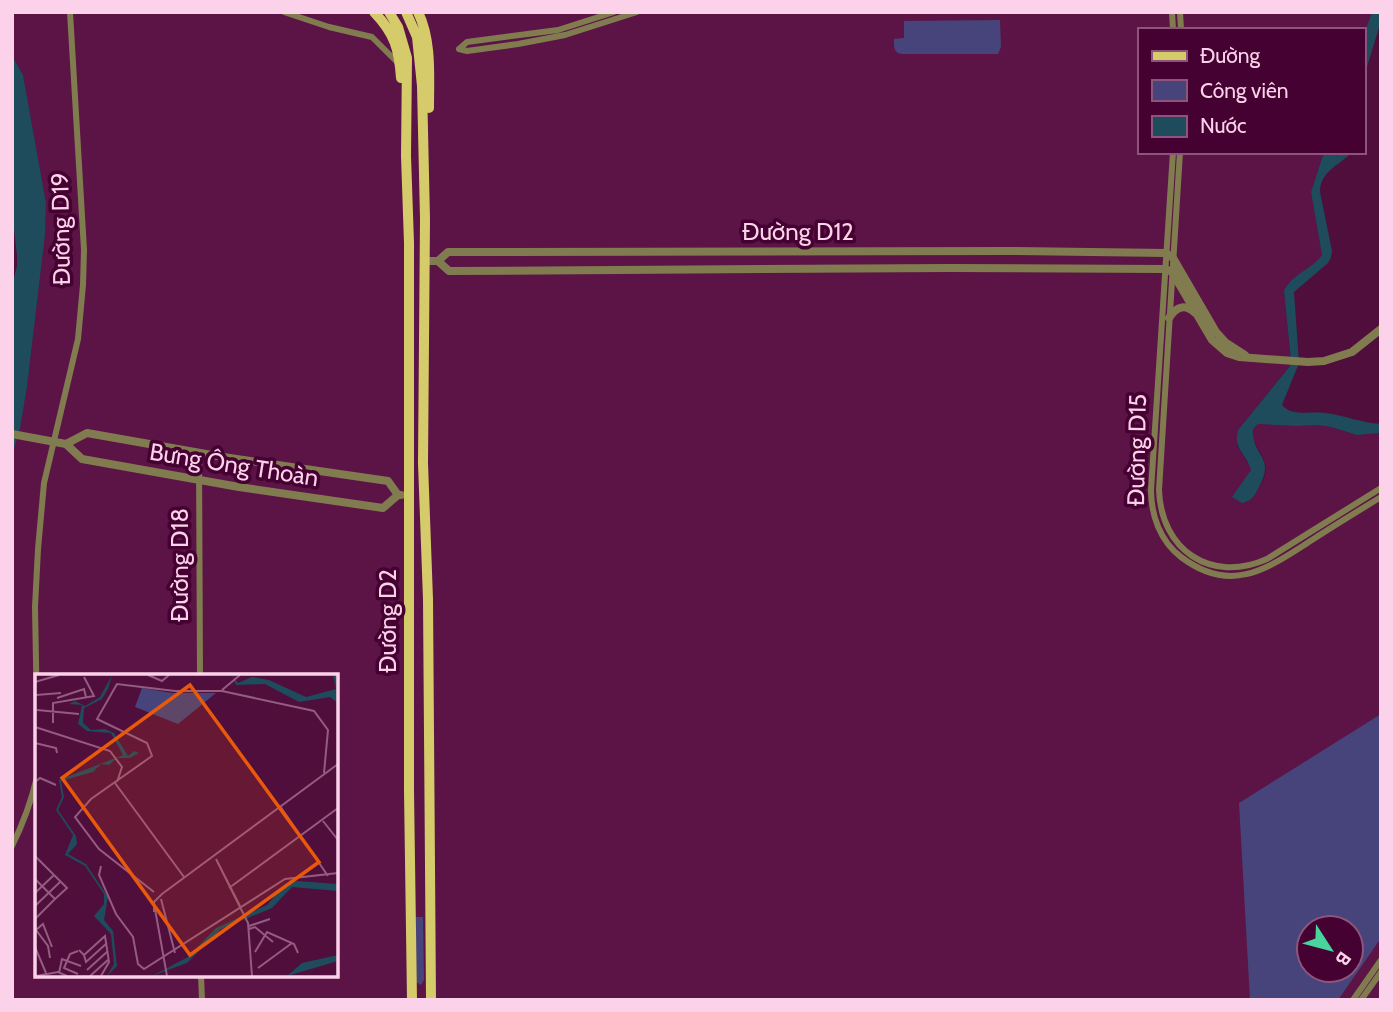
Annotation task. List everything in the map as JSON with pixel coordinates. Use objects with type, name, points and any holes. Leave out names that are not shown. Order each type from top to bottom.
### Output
[{"type":"main road","name":"Đường D2","points":[[374,12],[394,40],[400,65],[405,217]]},
{"type":"main road","name":"Đường D2","points":[[389,12],[402,37],[407,58],[404,232],[409,243],[406,261],[403,495],[412,1000]]},
{"type":"main road","name":"Đường D2","points":[[406,12],[417,37],[422,82],[425,243],[423,463],[426,546],[430,551],[431,575],[427,583],[432,995]]},
{"type":"main road","name":"Đường D2","points":[[418,12],[429,56],[430,227],[425,243]]},
{"type":"main road","points":[[406,261],[425,261]]},
{"type":"main road","points":[[403,495],[424,496]]},
{"type":"street","name":"Đường D19","points":[[36,674],[35,607],[44,483],[78,340],[83,285],[84,250],[70,12]]},
{"type":"street","points":[[285,12],[329,27],[372,37],[400,65]]},
{"type":"street","points":[[614,12],[558,30],[467,42],[459,49],[467,51],[565,35],[637,12]]},
{"type":"street","name":"Đường D15","points":[[1173,154],[1169,318],[1159,490],[1167,529],[1188,553],[1211,565],[1230,568],[1248,566],[1268,559],[1381,497]]},
{"type":"street","name":"Đường D15","points":[[1169,256],[1180,154]]},
{"type":"street","points":[[949,268],[950,251]]},
{"type":"street","name":"Đường D12","points":[[425,261],[438,261],[448,252],[950,251],[1169,256]]},
{"type":"street","points":[[1169,256],[1220,338],[1251,358]]},
{"type":"street","name":"Đường D12","points":[[438,261],[449,271],[949,268],[1169,270]]},
{"type":"street","points":[[1169,270],[1209,335],[1221,349],[1233,355],[1269,360],[1324,361],[1352,352],[1381,329]]},
{"type":"street","name":"Đường D15","points":[[1169,270],[1151,499],[1157,524],[1176,553],[1198,567],[1223,575],[1258,571],[1276,564],[1381,488]]},
{"type":"street","points":[[1169,318],[1174,311],[1184,307],[1197,315]]},
{"type":"street","name":"Bưng Ông Thoàn","points":[[12,434],[66,444],[82,459],[239,487],[383,508],[403,495],[388,481],[199,453],[87,433],[66,444]]},
{"type":"street","name":"Đường D18","points":[[199,453],[200,674]]},
{"type":"street","points":[[12,846],[35,788]]},
{"type":"street","points":[[1353,1000],[1381,960]]},
{"type":"street","points":[[1361,1000],[1381,972]]},
{"type":"street","points":[[201,977],[202,1000]]},
{"type":"shaded area","points":[[12,12],[1372,12],[1365,31],[1365,28],[1138,28],[1138,154],[1323,154],[1311,192],[1322,255],[1288,284],[1284,291],[1291,364],[1238,430],[1237,447],[1251,470],[1245,504],[1254,496],[1266,472],[1264,459],[1253,439],[1253,429],[1258,424],[1318,425],[1357,435],[1381,433],[1381,1000],[12,1000],[12,455],[20,429],[27,387],[45,235],[46,203],[23,75],[12,56]]},
{"type":"green space","points":[[1000,20],[1001,47],[998,54],[902,54],[895,49],[894,39],[904,38],[904,21]]},
{"type":"green space","points":[[1381,714],[1381,938],[1365,961],[1365,914],[1295,914],[1295,984],[1349,984],[1338,1000],[1250,1000],[1239,803]]},
{"type":"green space","points":[[415,917],[423,917],[424,980],[421,985],[416,982]]},
{"type":"water","points":[[1372,12],[1381,12],[1381,21],[1365,73],[1365,31]]},
{"type":"water","points":[[12,56],[23,75],[46,203],[45,235],[27,387],[20,429],[12,455],[12,285],[17,256],[12,211]]},
{"type":"water","points":[[1323,154],[1350,154],[1327,174],[1321,185],[1331,257],[1328,263],[1294,292],[1299,363],[1282,405],[1296,412],[1325,413],[1381,424],[1381,433],[1357,435],[1318,425],[1258,424],[1253,429],[1253,438],[1265,469],[1255,494],[1242,503],[1232,497],[1251,470],[1237,442],[1238,430],[1290,366],[1284,291],[1291,281],[1322,255],[1311,192]]}]
